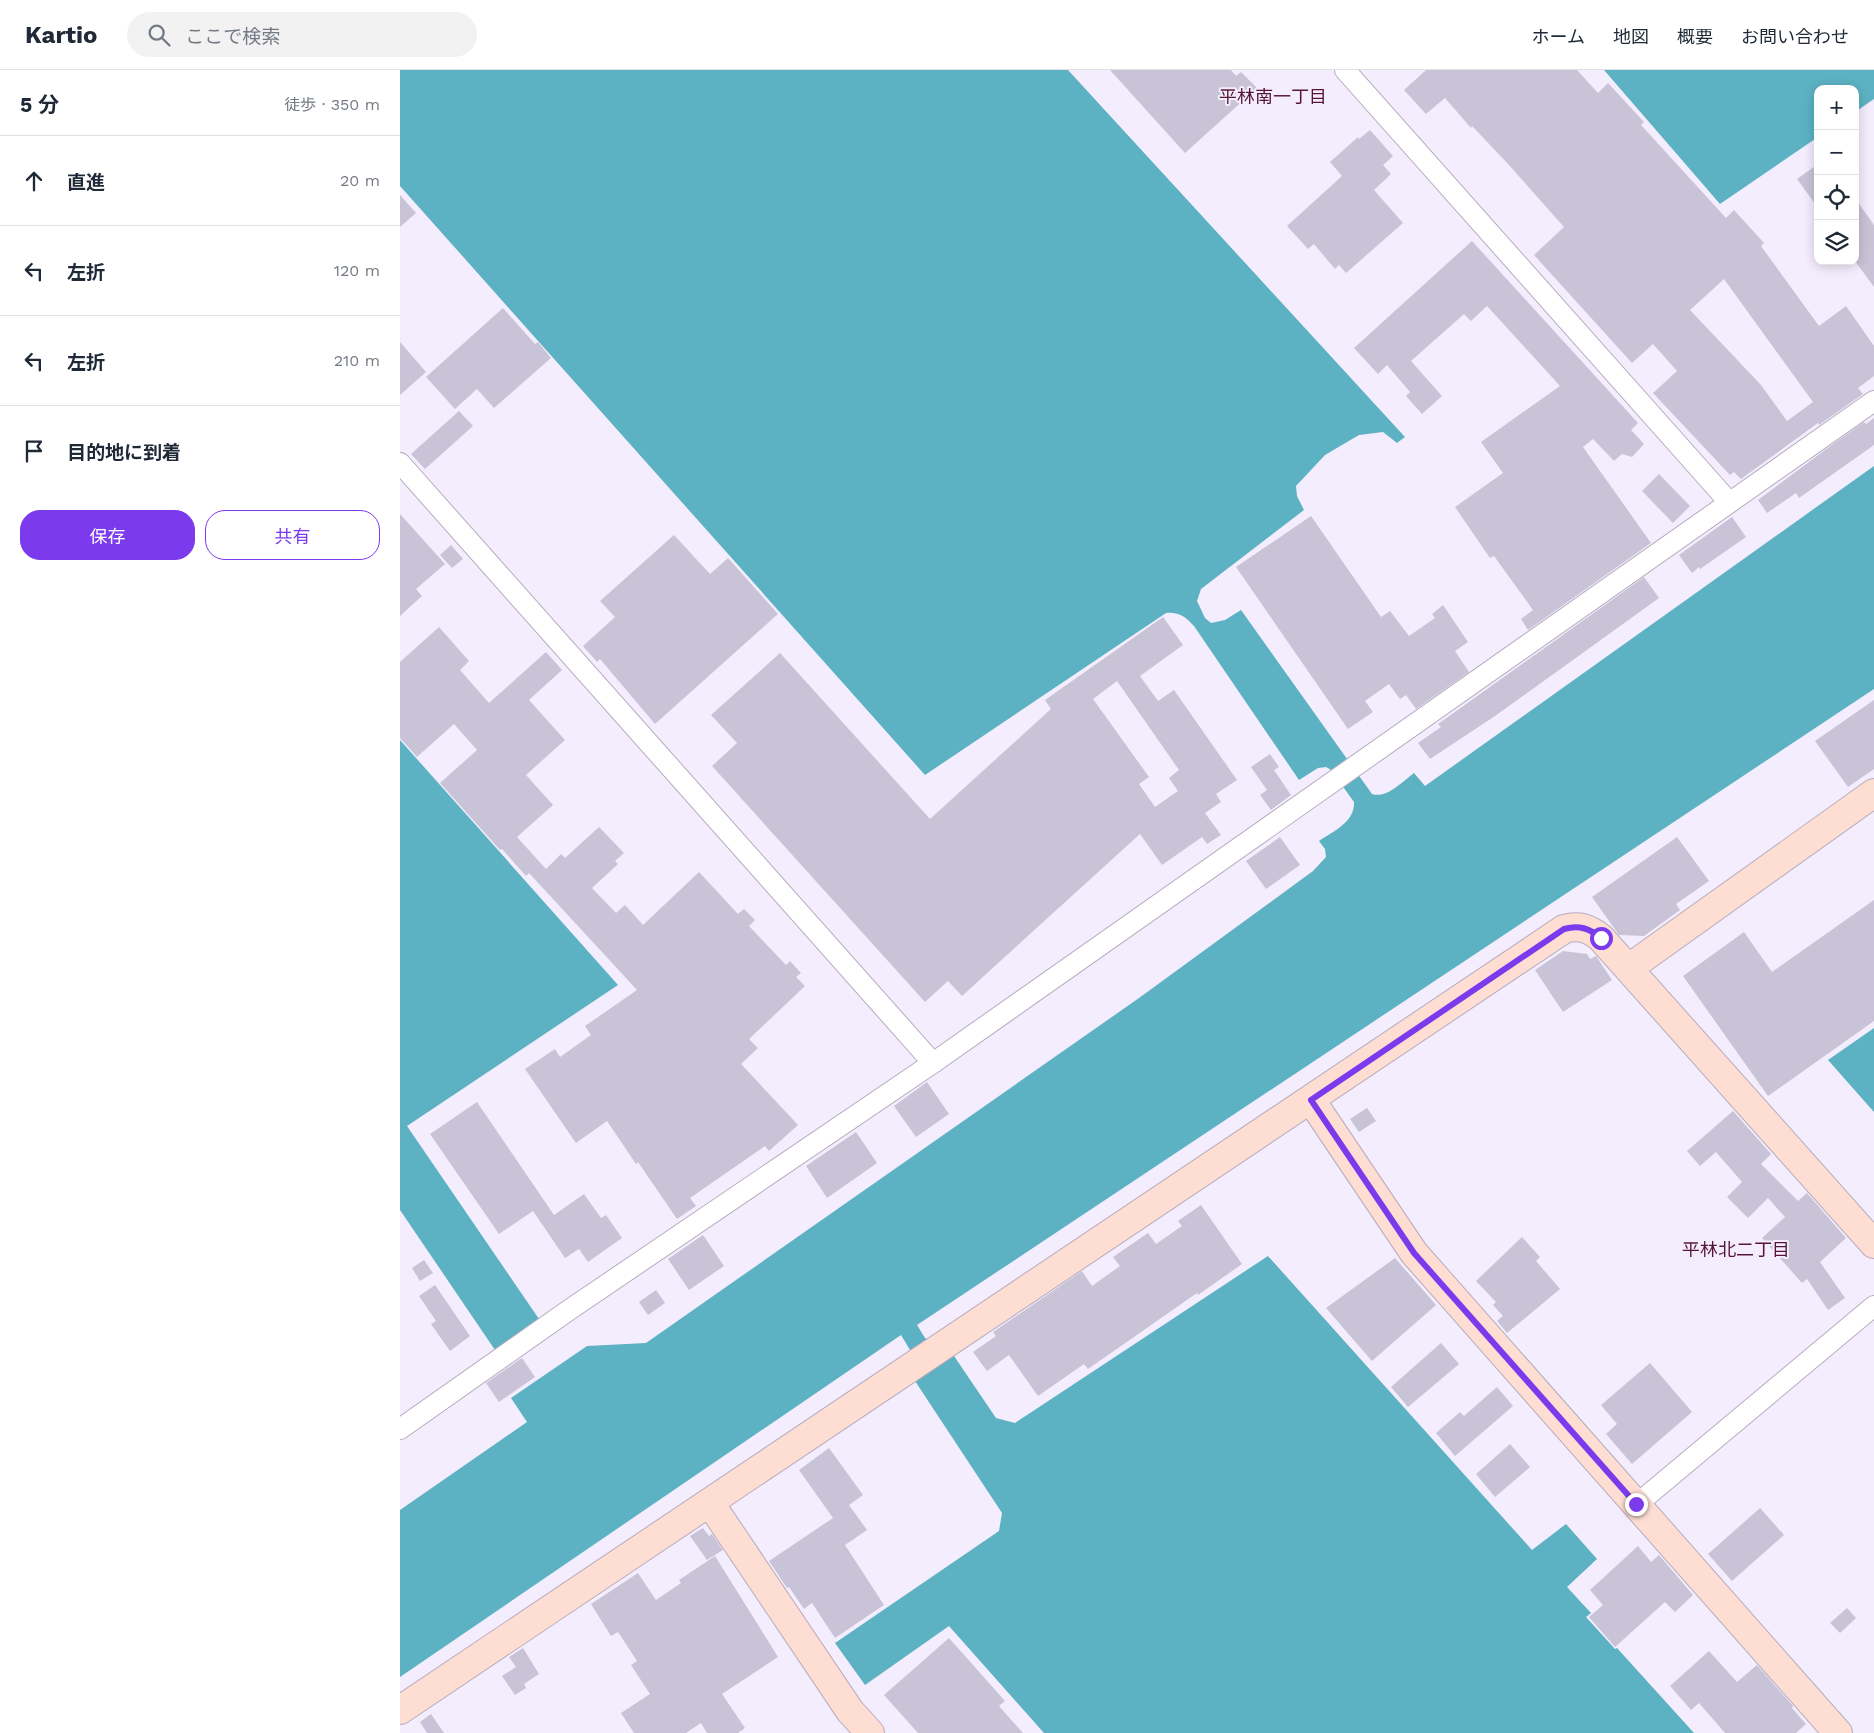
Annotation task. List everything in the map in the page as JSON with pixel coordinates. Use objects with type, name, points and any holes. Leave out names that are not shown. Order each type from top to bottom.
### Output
[{"type":"street","points":[[1345,70],[1730,502]]},
{"type":"street","points":[[400,1429],[569,1310],[933,1063],[1874,401]]},
{"type":"street","points":[[400,463],[933,1063]]},
{"type":"street","points":[[1629,968],[1874,793]]},
{"type":"street","points":[[400,1710],[1564,929],[1574,926],[1593,931],[1629,968],[1874,1244]]},
{"type":"street","points":[[1311,1100],[1414,1253],[1838,1733]]},
{"type":"street","points":[[1636,1504],[1874,1306]]},
{"type":"street","points":[[710,1503],[850,1711],[870,1733]]},
{"type":"water","points":[[400,70],[1068,70],[1405,437],[1397,443],[1383,432],[1359,435],[1325,455],[1296,486],[1297,496],[1304,510],[1201,589],[1197,601],[1205,618],[1211,623],[1225,620],[1241,610],[1372,794],[1378,795],[1389,792],[1414,773],[1425,786],[1874,466],[1874,689],[917,1325],[925,1338],[954,1356],[996,1418],[1015,1423],[1268,1256],[1532,1550],[1566,1524],[1597,1559],[1567,1587],[1591,1613],[1586,1617],[1615,1649],[1617,1648],[1694,1733],[1044,1733],[949,1626],[865,1685],[835,1643],[999,1531],[1002,1513],[915,1381],[910,1350],[901,1335],[400,1677],[400,1510],[527,1422],[511,1398],[587,1346],[646,1343],[1139,998],[1313,871],[1326,857],[1325,849],[1319,841],[1337,830],[1347,820],[1351,815],[1354,802],[1331,770],[1326,767],[1318,768],[1299,780],[1194,626],[1188,620],[1175,613],[1166,613],[925,775],[400,186]]},
{"type":"water","points":[[1604,70],[1874,70],[1874,99],[1859,109],[1859,85],[1814,85],[1814,140],[1720,204]]},
{"type":"water","points":[[400,740],[618,985],[407,1126],[539,1319],[495,1350],[400,1210]]},
{"type":"water","points":[[1874,1028],[1874,1112],[1828,1060]]},
{"type":"building","points":[[1110,70],[1231,70],[1236,76],[1241,72],[1257,88],[1185,153]]},
{"type":"building","points":[[1426,70],[1577,70],[1598,93],[1608,83],[1644,122],[1641,125],[1726,218],[1734,210],[1764,243],[1761,246],[1819,326],[1846,306],[1874,346],[1874,376],[1858,388],[1863,394],[1819,425],[1818,423],[1741,479],[1734,472],[1730,475],[1653,393],[1677,371],[1653,344],[1632,363],[1534,255],[1564,227],[1509,165],[1472,126],[1471,128],[1445,98],[1426,114],[1404,90]],"holes":[[[1724,279],[1813,402],[1787,421],[1761,385],[1690,310]]]},
{"type":"building","points":[[1370,130],[1393,156],[1383,165],[1391,174],[1374,190],[1403,223],[1346,273],[1339,265],[1335,269],[1314,244],[1308,249],[1287,226],[1342,176],[1330,162],[1358,137],[1359,139]]},
{"type":"building","points":[[1814,167],[1814,202],[1797,179]]},
{"type":"building","points":[[400,195],[416,213],[400,227]]},
{"type":"building","points":[[1859,204],[1874,225],[1874,287],[1858,265]]},
{"type":"building","points":[[1472,241],[1638,423],[1631,430],[1644,444],[1632,457],[1622,454],[1614,461],[1593,439],[1583,447],[1651,543],[1528,630],[1521,619],[1533,610],[1494,556],[1490,558],[1455,507],[1503,473],[1481,442],[1560,386],[1487,306],[1471,321],[1464,314],[1411,361],[1442,396],[1422,414],[1406,396],[1410,392],[1387,365],[1378,374],[1354,348]]},
{"type":"building","points":[[503,308],[535,344],[538,342],[551,358],[494,408],[477,389],[455,409],[426,377]]},
{"type":"building","points":[[400,342],[426,372],[400,395]]},
{"type":"building","points":[[459,411],[473,426],[425,469],[411,454]]},
{"type":"building","points":[[1874,418],[1874,445],[1799,498],[1796,493],[1767,513],[1758,500],[1864,422],[1866,424]]},
{"type":"building","points":[[1659,474],[1690,506],[1673,523],[1642,491]]},
{"type":"building","points":[[400,514],[445,564],[416,589],[422,596],[400,616]]},
{"type":"building","points":[[1311,516],[1381,617],[1390,611],[1409,636],[1435,618],[1432,614],[1443,605],[1468,642],[1455,651],[1469,672],[1416,709],[1406,695],[1400,699],[1389,684],[1365,701],[1373,712],[1348,729],[1236,567]]},
{"type":"building","points":[[1732,517],[1746,537],[1692,573],[1679,555]]},
{"type":"building","points":[[674,535],[710,574],[728,558],[778,614],[655,724],[600,659],[597,662],[583,646],[615,617],[600,601]]},
{"type":"building","points":[[451,545],[463,559],[452,568],[440,555]]},
{"type":"building","points":[[1644,577],[1659,598],[1495,716],[1430,759],[1418,743],[1441,727],[1438,724]]},
{"type":"building","points":[[1163,617],[1183,645],[1140,676],[1158,701],[1174,690],[1237,780],[1216,794],[1221,802],[1205,813],[1221,835],[1207,844],[1202,837],[1162,865],[1140,834],[962,996],[948,981],[925,1002],[712,766],[737,743],[711,715],[780,653],[930,819],[1051,709],[1045,700]],"holes":[[[1117,681],[1179,770],[1169,778],[1178,791],[1155,807],[1139,784],[1149,777],[1093,699]]]},
{"type":"building","points":[[439,627],[469,661],[460,670],[489,703],[546,652],[562,670],[529,700],[565,740],[526,775],[553,805],[517,837],[546,869],[561,854],[565,858],[599,827],[624,853],[615,861],[618,864],[592,888],[616,913],[625,905],[643,925],[699,872],[738,914],[744,909],[755,920],[749,926],[786,965],[790,961],[801,973],[796,977],[805,986],[749,1039],[758,1048],[741,1064],[798,1125],[769,1151],[765,1146],[690,1198],[696,1206],[677,1219],[607,1121],[576,1143],[525,1069],[555,1049],[560,1057],[591,1035],[585,1026],[637,990],[529,873],[526,876],[502,849],[500,850],[440,783],[477,750],[454,724],[417,757],[400,738],[400,662]]},
{"type":"building","points":[[1874,700],[1874,769],[1848,787],[1815,741]]},
{"type":"building","points":[[1270,754],[1279,767],[1274,770],[1291,795],[1271,810],[1260,795],[1267,790],[1251,767]]},
{"type":"building","points":[[1280,837],[1300,865],[1266,889],[1246,861]]},
{"type":"building","points":[[1677,837],[1709,881],[1676,904],[1680,910],[1644,936],[1619,935],[1592,897]]},
{"type":"building","points":[[1874,900],[1874,1021],[1768,1096],[1683,976],[1744,932],[1772,972]]},
{"type":"building","points":[[1563,951],[1587,954],[1590,959],[1596,956],[1612,980],[1563,1012],[1535,970]]},
{"type":"building","points":[[927,1082],[949,1114],[916,1137],[894,1106]]},
{"type":"building","points":[[477,1102],[554,1215],[584,1194],[601,1218],[606,1215],[622,1238],[588,1262],[579,1249],[565,1258],[533,1211],[499,1234],[430,1134]]},
{"type":"building","points":[[1367,1108],[1376,1121],[1359,1132],[1350,1119]]},
{"type":"building","points":[[1733,1111],[1771,1154],[1761,1164],[1798,1201],[1807,1193],[1846,1238],[1820,1262],[1845,1298],[1828,1310],[1807,1279],[1802,1283],[1762,1238],[1785,1217],[1768,1198],[1748,1218],[1727,1197],[1742,1182],[1716,1152],[1700,1166],[1687,1151]]},
{"type":"building","points":[[856,1132],[877,1163],[827,1198],[806,1166]]},
{"type":"building","points":[[1201,1205],[1242,1264],[1088,1369],[1084,1364],[1038,1396],[1009,1355],[987,1371],[973,1352],[996,1336],[993,1332],[1082,1271],[1092,1286],[1120,1266],[1113,1257],[1148,1233],[1156,1244],[1182,1226],[1178,1221]]},
{"type":"building","points":[[703,1235],[724,1266],[689,1290],[668,1259]]},
{"type":"building","points":[[1522,1237],[1540,1257],[1536,1261],[1560,1289],[1507,1333],[1497,1321],[1503,1316],[1493,1305],[1496,1302],[1476,1281]]},
{"type":"building","points":[[1395,1258],[1436,1305],[1372,1361],[1326,1308]]},
{"type":"building","points":[[424,1260],[433,1273],[420,1281],[412,1268]]},
{"type":"building","points":[[435,1285],[470,1336],[450,1351],[431,1324],[436,1321],[419,1296]]},
{"type":"building","points":[[656,1290],[665,1303],[648,1315],[639,1302]]},
{"type":"building","points":[[1441,1343],[1459,1364],[1408,1407],[1391,1387]]},
{"type":"building","points":[[522,1358],[535,1377],[499,1402],[486,1383]]},
{"type":"building","points":[[1650,1363],[1692,1412],[1632,1464],[1606,1434],[1617,1424],[1601,1405]]},
{"type":"building","points":[[1497,1387],[1513,1406],[1455,1456],[1436,1433],[1460,1412],[1464,1416]]},
{"type":"building","points":[[1510,1444],[1530,1467],[1495,1497],[1476,1474]]},
{"type":"building","points":[[829,1448],[863,1495],[849,1505],[867,1530],[845,1545],[884,1605],[835,1638],[812,1603],[804,1609],[769,1561],[833,1518],[799,1470]]},
{"type":"building","points":[[1760,1508],[1784,1535],[1732,1581],[1708,1554]]},
{"type":"building","points":[[703,1528],[709,1536],[712,1534],[723,1550],[707,1560],[690,1536]]},
{"type":"building","points":[[1638,1546],[1651,1562],[1659,1555],[1693,1595],[1675,1612],[1665,1602],[1615,1647],[1589,1617],[1603,1605],[1590,1590]]},
{"type":"building","points":[[715,1556],[778,1657],[722,1694],[745,1728],[738,1733],[707,1733],[701,1723],[686,1733],[634,1733],[621,1713],[650,1694],[631,1665],[637,1661],[618,1632],[611,1636],[591,1604],[638,1573],[656,1600],[681,1583],[679,1580]]},
{"type":"building","points":[[1847,1608],[1856,1618],[1840,1633],[1830,1623]]},
{"type":"building","points":[[949,1638],[1005,1701],[999,1706],[1023,1733],[918,1733],[884,1695]]},
{"type":"building","points":[[523,1648],[539,1674],[524,1684],[526,1688],[515,1695],[502,1676],[516,1667],[509,1657]]},
{"type":"building","points":[[1709,1651],[1737,1682],[1757,1665],[1806,1724],[1796,1733],[1725,1733],[1699,1703],[1691,1710],[1670,1686]]},
{"type":"building","points":[[431,1714],[444,1733],[427,1733],[420,1722]]},
{"type":"district","name":"平林南一丁目","points":[[1273,96]]},
{"type":"district","name":"平林北二丁目","points":[[1736,1249]]},
{"type":"route","points":[[1601,938],[1593,931],[1584,928],[1574,926],[1564,929],[1311,1100],[1414,1253],[1636,1504]]}]
